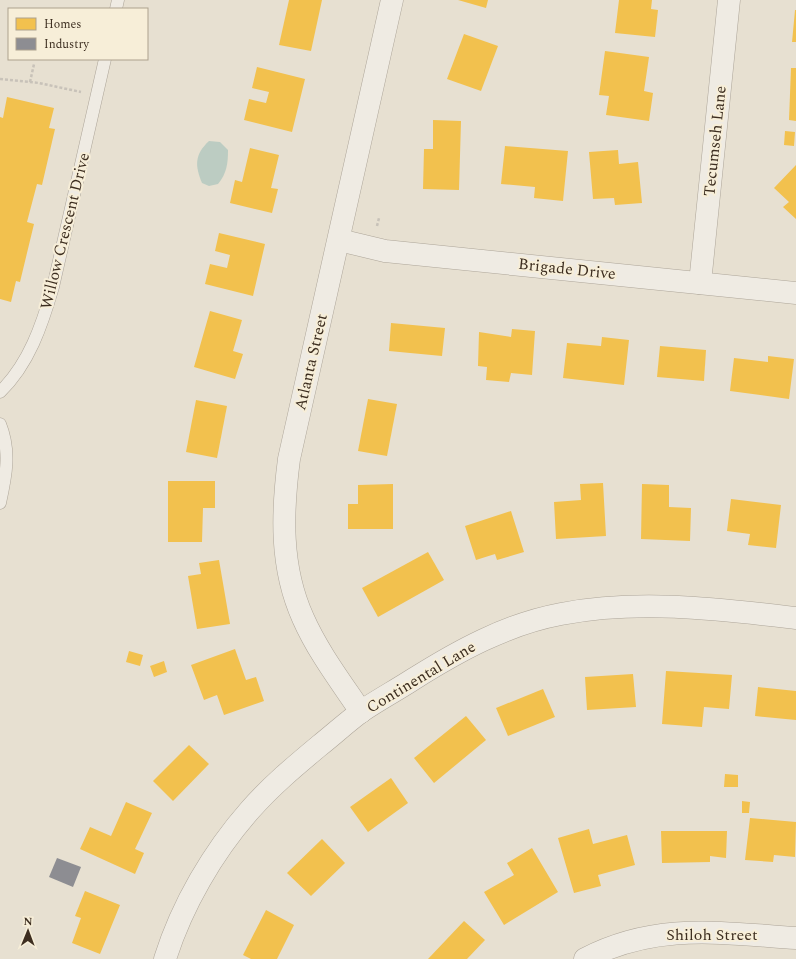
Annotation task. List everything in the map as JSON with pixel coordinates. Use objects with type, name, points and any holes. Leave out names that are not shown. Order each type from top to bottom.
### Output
[{"type":"street","name":"Atlanta Street","points":[[361,712],[319,648],[303,618],[290,580],[283,532],[284,495],[289,459],[392,0]]},
{"type":"street","name":"Tecumseh Lane","points":[[700,283],[729,0]]},
{"type":"street","name":"Brigade Drive","points":[[339,240],[385,251],[796,293]]},
{"type":"street","name":"Continental Lane","points":[[165,959],[186,908],[199,883],[216,855],[250,810],[281,778],[361,712],[454,654],[499,632],[561,614],[621,606],[670,606],[796,618]]},
{"type":"street","name":"Shiloh Street","points":[[585,959],[630,941],[682,932],[732,932],[796,938]]},
{"type":"lane","name":"Willow Crescent Drive","points":[[0,392],[9,383],[24,361],[36,338],[53,288],[105,60]]},
{"type":"lane","points":[[0,424],[6,447],[7,459],[6,477],[0,503]]},
{"type":"path","points":[[30,82],[34,64]]},
{"type":"path","points":[[0,79],[30,82],[97,95]]},
{"type":"shaded area","points":[[209,141],[220,142],[228,150],[227,164],[223,176],[218,184],[209,186],[202,183],[198,171],[197,161],[198,156],[204,146]]},
{"type":"building: Homes","points":[[289,0],[322,0],[311,51],[279,45]]},
{"type":"building: Homes","points":[[458,0],[488,0],[486,8]]},
{"type":"building: Homes","points":[[619,0],[652,0],[651,9],[658,10],[655,37],[615,33]]},
{"type":"building: Homes","points":[[795,10],[796,42],[792,42]]},
{"type":"building: Homes","points":[[464,34],[498,46],[481,91],[447,79]]},
{"type":"building: Homes","points":[[605,51],[649,57],[644,91],[653,93],[649,121],[606,115],[609,96],[599,95]]},
{"type":"building: Homes","points":[[257,67],[305,79],[292,132],[244,120],[249,99],[266,103],[269,92],[252,88]]},
{"type":"building: Homes","points":[[791,68],[796,68],[796,121],[789,120]]},
{"type":"building: Homes","points":[[7,97],[54,108],[49,128],[55,129],[42,185],[37,184],[27,222],[34,224],[20,282],[16,281],[11,302],[0,299],[0,117],[3,118]]},
{"type":"building: Homes","points":[[433,120],[461,121],[459,190],[423,189],[424,149],[433,149]]},
{"type":"building: Homes","points":[[785,131],[795,132],[794,146],[784,145]]},
{"type":"building: Homes","points":[[505,146],[568,151],[563,201],[534,198],[535,187],[501,184]]},
{"type":"building: Homes","points":[[250,148],[279,155],[271,188],[278,189],[272,213],[230,203],[235,180],[242,182]]},
{"type":"building: Homes","points":[[618,150],[619,164],[638,162],[642,203],[615,205],[614,198],[593,199],[589,152]]},
{"type":"building: Homes","points":[[796,165],[796,219],[783,207],[789,202],[774,188]]},
{"type":"building: Homes","points":[[219,233],[265,244],[253,296],[205,284],[210,264],[227,268],[230,255],[215,251]]},
{"type":"building: Homes","points":[[210,311],[242,320],[233,351],[243,354],[235,379],[194,367]]},
{"type":"building: Homes","points":[[391,323],[445,328],[442,356],[389,351]]},
{"type":"building: Homes","points":[[512,329],[535,331],[532,375],[511,373],[509,382],[486,380],[487,367],[478,366],[479,332],[511,337]]},
{"type":"building: Homes","points":[[602,337],[629,340],[624,385],[563,378],[567,343],[601,346]]},
{"type":"building: Homes","points":[[660,346],[706,350],[704,381],[657,377]]},
{"type":"building: Homes","points":[[768,356],[794,359],[789,399],[730,391],[734,358],[768,362]]},
{"type":"building: Homes","points":[[368,399],[397,404],[387,456],[358,451]]},
{"type":"building: Homes","points":[[196,400],[227,406],[217,458],[186,452]]},
{"type":"building: Homes","points":[[168,481],[215,481],[215,508],[203,508],[202,542],[168,542]]},
{"type":"building: Homes","points":[[603,483],[606,536],[556,539],[554,502],[581,500],[580,484]]},
{"type":"building: Homes","points":[[393,484],[393,529],[348,529],[348,504],[358,504],[358,485]]},
{"type":"building: Homes","points":[[642,484],[669,485],[669,507],[691,508],[690,541],[641,539]]},
{"type":"building: Homes","points":[[731,499],[781,505],[776,548],[748,545],[750,534],[727,531]]},
{"type":"building: Homes","points":[[511,511],[524,552],[497,560],[495,554],[476,560],[465,526]]},
{"type":"building: Homes","points":[[428,552],[444,580],[378,617],[362,588]]},
{"type":"building: Homes","points":[[219,560],[230,624],[197,629],[188,576],[201,574],[199,563]]},
{"type":"building: Homes","points":[[235,649],[246,680],[256,677],[264,701],[224,715],[217,695],[204,700],[191,665]]},
{"type":"building: Homes","points":[[129,651],[143,655],[140,666],[126,662]]},
{"type":"building: Homes","points":[[164,661],[167,672],[154,677],[150,666]]},
{"type":"building: Homes","points":[[666,671],[732,675],[729,709],[704,707],[702,727],[662,724]]},
{"type":"building: Homes","points":[[633,674],[636,707],[587,710],[585,677]]},
{"type":"building: Homes","points":[[758,687],[796,691],[796,720],[755,716]]},
{"type":"building: Homes","points":[[543,689],[555,717],[508,736],[496,708]]},
{"type":"building: Homes","points":[[466,716],[486,740],[434,783],[414,758]]},
{"type":"building: Homes","points":[[189,745],[209,764],[173,801],[153,781]]},
{"type":"building: Homes","points":[[725,774],[738,775],[738,787],[724,787]]},
{"type":"building: Homes","points":[[391,778],[408,803],[368,832],[350,807]]},
{"type":"building: Homes","points":[[742,801],[750,802],[749,813],[742,813]]},
{"type":"building: Homes","points":[[126,802],[152,813],[135,849],[144,853],[135,874],[80,849],[90,827],[111,836]]},
{"type":"building: Homes","points":[[750,818],[796,822],[795,857],[774,855],[773,862],[745,860]]},
{"type":"building: Homes","points":[[589,829],[593,844],[627,835],[635,865],[598,875],[601,886],[574,893],[558,838]]},
{"type":"building: Homes","points":[[661,831],[727,831],[726,858],[710,856],[710,862],[662,863]]},
{"type":"building: Homes","points":[[322,839],[345,863],[311,896],[287,873]]},
{"type":"building: Homes","points":[[532,848],[558,892],[504,925],[484,892],[514,875],[507,863]]},
{"type":"building: Homes","points":[[85,891],[120,905],[100,954],[72,943],[81,918],[75,916]]},
{"type":"building: Homes","points":[[266,910],[294,925],[277,959],[251,959],[243,955]]},
{"type":"building: Homes","points":[[464,921],[485,940],[467,959],[428,959]]},
{"type":"building: Industry","points":[[57,858],[81,867],[73,887],[49,877]]}]
